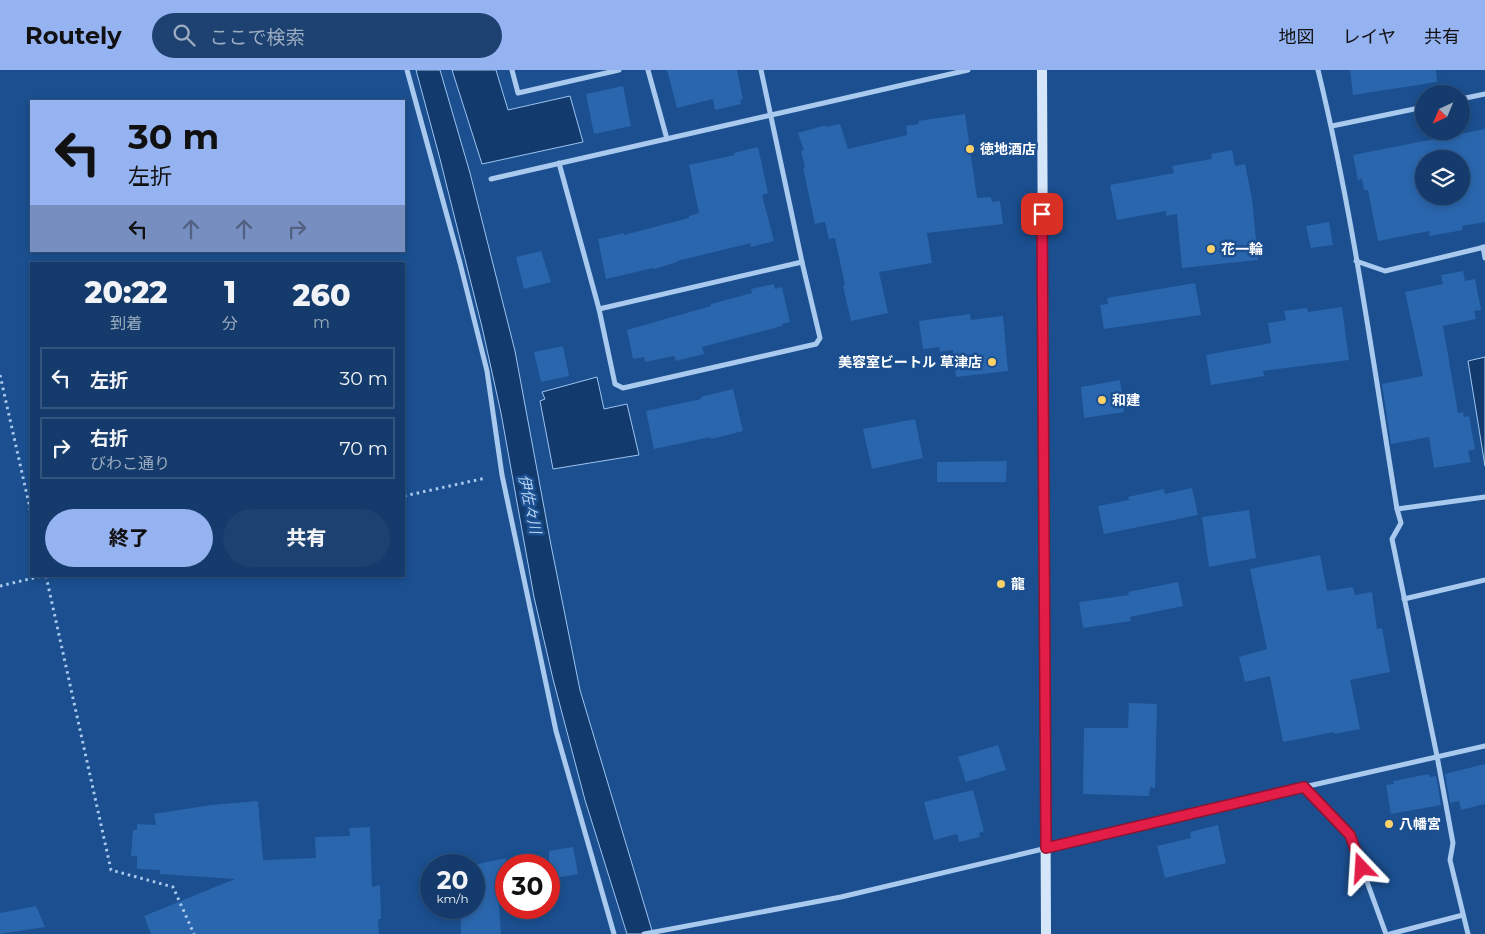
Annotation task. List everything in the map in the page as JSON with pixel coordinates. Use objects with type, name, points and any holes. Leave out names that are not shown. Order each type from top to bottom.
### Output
[{"type":"street","points":[[407,70],[460,263],[487,371],[502,475],[556,731],[614,934]]},
{"type":"street","points":[[512,70],[518,92],[619,70]]},
{"type":"street","points":[[648,70],[666,139]]},
{"type":"street","points":[[559,163],[599,309],[615,384],[623,388],[816,344],[820,338],[761,70]]},
{"type":"street","points":[[491,179],[968,70]]},
{"type":"street","points":[[1042,70],[1046,934]]},
{"type":"street","points":[[1318,70],[1332,126],[1397,509],[1401,523],[1392,539],[1453,843],[1450,860],[1468,934]]},
{"type":"street","points":[[1470,97],[1485,94]]},
{"type":"street","points":[[1332,126],[1415,109]]},
{"type":"street","points":[[1356,261],[1385,272],[1484,247],[1485,258]]},
{"type":"street","points":[[599,309],[802,262]]},
{"type":"street","points":[[1397,509],[1485,497]]},
{"type":"street","points":[[1404,599],[1485,580]]},
{"type":"street","points":[[644,934],[841,897],[1485,746]]},
{"type":"street","points":[[1304,787],[1350,835],[1386,934]]},
{"type":"street","points":[[1390,934],[1463,915]]},
{"type":"path","points":[[0,375],[30,509]]},
{"type":"path","points":[[405,496],[502,475]]},
{"type":"path","points":[[0,586],[40,577]]},
{"type":"path","points":[[44,577],[111,870],[173,887],[194,934]]},
{"type":"water","name":"伊佐々川","points":[[416,70],[440,70],[470,173],[515,351],[580,690],[653,934],[627,934],[585,800],[553,679],[534,597],[501,413],[482,327]]},
{"type":"water","points":[[452,70],[496,70],[508,110],[570,96],[583,142],[482,164]]},
{"type":"water","points":[[1485,357],[1485,466],[1468,361]]},
{"type":"water","points":[[597,377],[604,409],[627,404],[639,455],[553,469],[540,401],[545,399],[542,392]]},
{"type":"building","points":[[667,70],[737,70],[743,99],[740,100],[741,104],[715,110],[713,99],[677,108]]},
{"type":"building","points":[[1350,70],[1436,70],[1437,82],[1353,95]]},
{"type":"building","points":[[623,86],[631,126],[594,134],[586,94]]},
{"type":"building","points":[[965,114],[977,198],[991,197],[992,202],[1000,201],[1003,224],[927,233],[932,263],[879,272],[888,313],[851,321],[835,238],[829,239],[825,222],[815,224],[803,168],[805,167],[801,151],[804,150],[798,133],[826,125],[826,127],[840,124],[848,149],[907,135],[906,126],[919,124],[918,121]]},
{"type":"building","points":[[1485,129],[1485,222],[1462,226],[1463,230],[1430,236],[1429,231],[1378,241],[1368,190],[1364,190],[1362,179],[1358,180],[1353,155],[1429,140],[1470,140],[1470,132]]},
{"type":"building","points":[[758,147],[768,193],[762,195],[774,241],[751,247],[750,243],[677,261],[654,269],[606,279],[598,239],[624,233],[624,235],[689,218],[689,216],[699,213],[689,165],[735,155],[734,153]]},
{"type":"building","points":[[1232,150],[1235,166],[1245,164],[1252,199],[1258,260],[1182,268],[1177,214],[1166,216],[1166,211],[1117,220],[1110,185],[1174,173],[1172,166],[1212,159],[1211,154]]},
{"type":"building","points":[[1329,222],[1333,245],[1311,248],[1306,226]]},
{"type":"building","points":[[541,251],[551,282],[524,289],[516,257]]},
{"type":"building","points":[[1463,271],[1465,281],[1475,279],[1481,310],[1474,311],[1476,319],[1443,326],[1458,413],[1463,412],[1464,417],[1469,416],[1475,449],[1468,451],[1471,462],[1434,468],[1429,437],[1391,444],[1382,384],[1423,376],[1405,292],[1443,284],[1441,275]]},
{"type":"building","points":[[1195,283],[1201,315],[1104,329],[1100,305],[1108,304],[1107,298]]},
{"type":"building","points":[[774,284],[775,289],[782,287],[790,322],[782,324],[782,326],[702,347],[704,354],[676,361],[674,356],[645,362],[644,357],[633,359],[627,330],[711,306],[711,304],[752,293],[751,289]]},
{"type":"building","points":[[1342,307],[1349,360],[1263,371],[1264,376],[1211,385],[1206,355],[1271,343],[1268,323],[1286,320],[1284,311],[1307,308],[1308,312]]},
{"type":"building","points":[[970,314],[971,320],[1003,316],[1008,371],[956,377],[953,350],[940,352],[939,347],[923,349],[919,321]]},
{"type":"building","points":[[563,346],[569,376],[541,382],[534,352]]},
{"type":"building","name":"和建","points":[[1120,380],[1124,412],[1084,418],[1081,387]]},
{"type":"building","points":[[733,389],[743,431],[654,449],[646,411],[701,399],[701,397]]},
{"type":"building","points":[[915,419],[923,458],[872,469],[863,429]]},
{"type":"building","points":[[1007,461],[1006,482],[937,482],[937,462]]},
{"type":"building","points":[[1192,488],[1198,515],[1104,534],[1098,506],[1129,500],[1128,497],[1164,489],[1165,494]]},
{"type":"building","points":[[1249,510],[1256,558],[1209,567],[1202,517]]},
{"type":"building","points":[[1320,555],[1327,591],[1353,587],[1355,595],[1372,592],[1377,629],[1382,628],[1390,672],[1350,680],[1360,729],[1283,742],[1270,676],[1245,682],[1239,657],[1267,649],[1250,569]]},
{"type":"building","points":[[1178,582],[1183,606],[1130,617],[1131,621],[1083,628],[1079,602],[1129,595],[1128,592]]},
{"type":"building","points":[[1129,703],[1157,704],[1155,788],[1150,787],[1149,796],[1083,794],[1084,728],[1128,728]]},
{"type":"building","points":[[998,745],[1006,770],[966,782],[958,757]]},
{"type":"building","points":[[1485,764],[1485,804],[1461,810],[1459,801],[1450,803],[1445,774]]},
{"type":"building","points":[[1429,774],[1430,777],[1436,776],[1441,805],[1391,814],[1386,785],[1394,784],[1393,781]]},
{"type":"building","points":[[973,790],[984,831],[979,833],[980,837],[959,842],[957,834],[934,840],[924,802]]},
{"type":"building","points":[[258,801],[263,860],[316,858],[315,837],[350,836],[349,828],[370,827],[372,887],[380,885],[381,919],[378,919],[379,934],[151,934],[144,916],[235,879],[160,874],[160,870],[137,869],[137,856],[131,856],[133,830],[137,830],[137,824],[156,825],[154,814],[211,805]]},
{"type":"building","points":[[1218,825],[1226,863],[1165,878],[1157,846],[1191,838],[1190,832]]},
{"type":"building","points":[[573,847],[578,874],[560,877],[560,854],[549,854],[549,851]]},
{"type":"building","points":[[495,860],[495,919],[500,919],[501,934],[461,934],[460,919],[485,919],[485,863]]},
{"type":"building","points":[[36,906],[45,927],[0,934],[0,913]]},
{"type":"place","name":"徳地酒店","points":[[970,149]]},
{"type":"place","name":"花一輪","points":[[1211,249]]},
{"type":"place","name":"美容室ビートル 草津店","points":[[992,362]]},
{"type":"place","name":"和建","points":[[1102,400]]},
{"type":"place","name":"龍","points":[[1001,584]]},
{"type":"place","name":"八幡宮","points":[[1389,824]]},
{"type":"route","points":[[1042,214],[1046,848],[1304,787],[1350,835],[1362,868]]}]
